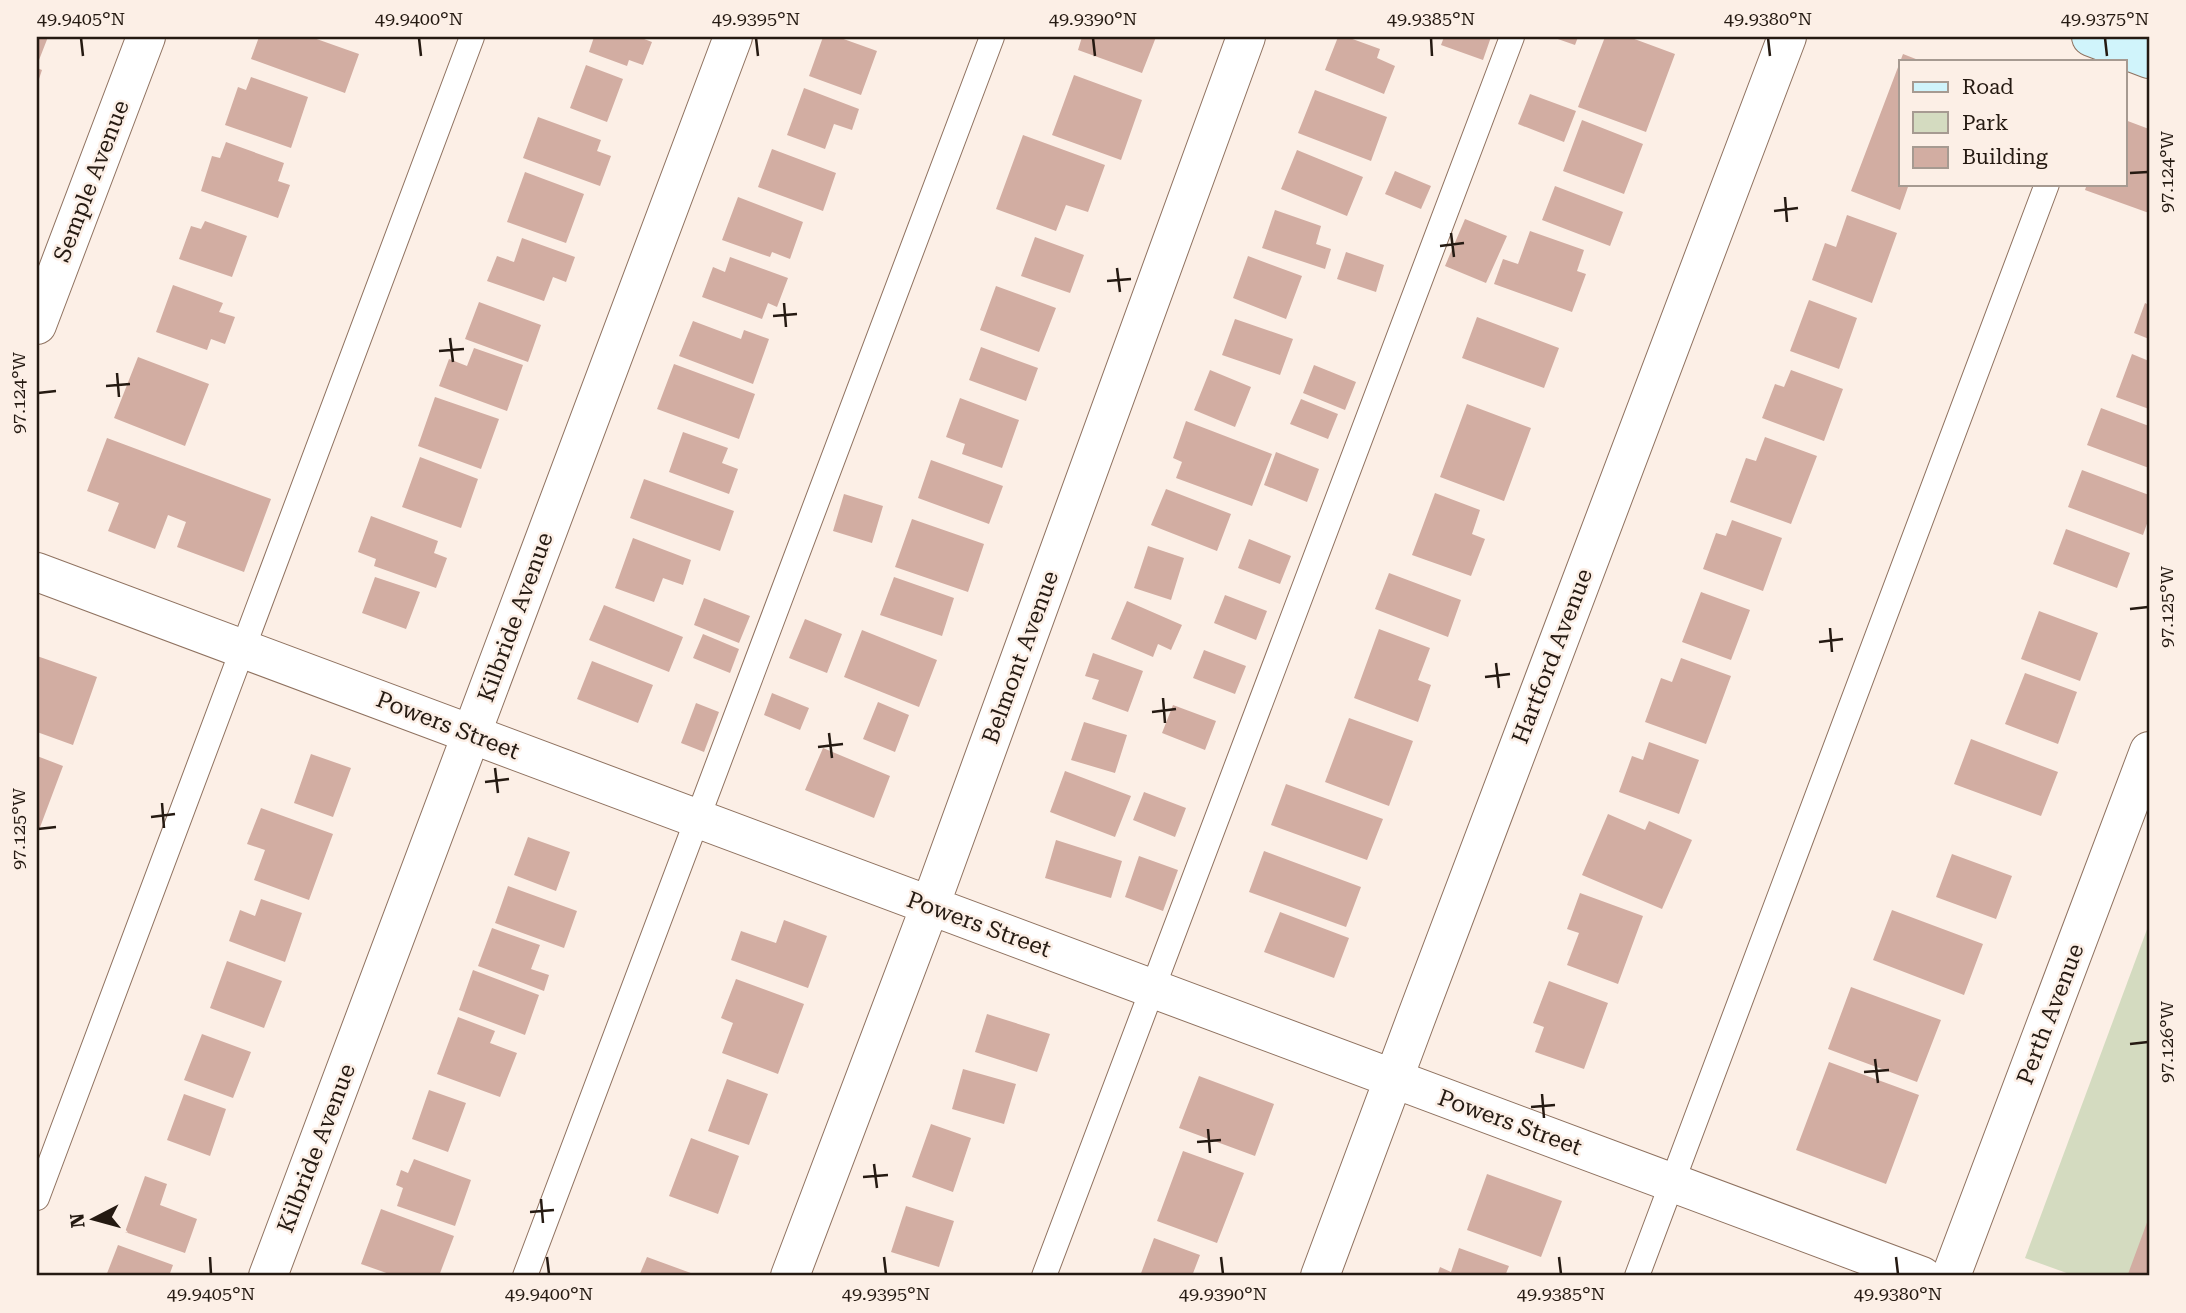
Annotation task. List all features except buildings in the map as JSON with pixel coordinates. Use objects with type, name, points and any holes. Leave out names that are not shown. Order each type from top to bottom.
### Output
[{"type":"main road","points":[[2097,44],[2149,59]]},
{"type":"street","name":"Semple Avenue","points":[[37,326],[146,37]]},
{"type":"street","name":"Kilbride Avenue","points":[[268,1276],[733,37]]},
{"type":"street","name":"Belmont Avenue","points":[[790,1276],[930,906],[1246,37]]},
{"type":"street","name":"Hartford Avenue","points":[[1320,1276],[1787,37]]},
{"type":"street","name":"Powers Street","points":[[37,572],[1922,1276]]},
{"type":"street","name":"Perth Avenue","points":[[1951,1276],[2149,751]]},
{"type":"lane","points":[[37,1198],[471,37]]},
{"type":"lane","points":[[525,1276],[992,37]]},
{"type":"lane","points":[[1044,1276],[1512,37]]},
{"type":"lane","points":[[1637,1276],[2047,186]]},
{"type":"green space","points":[[2149,924],[2149,1276],[2075,1276],[2025,1258]]}]
